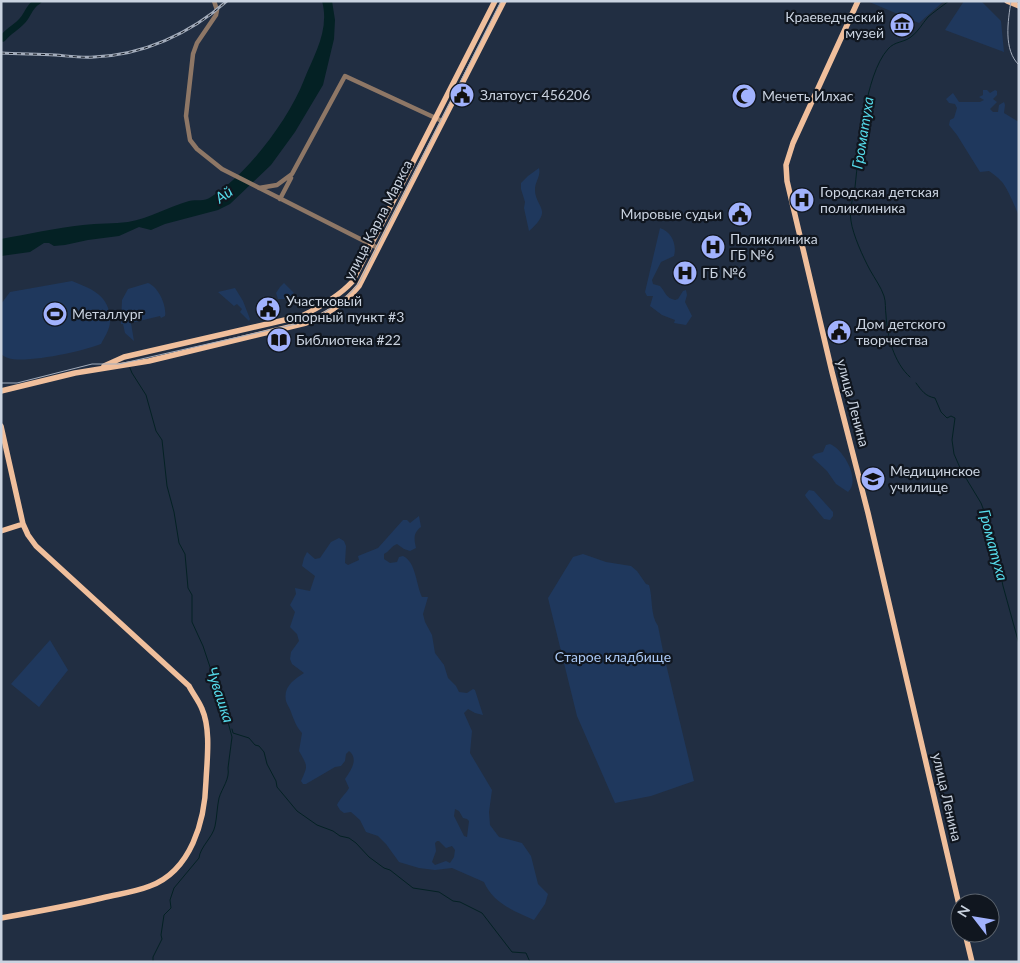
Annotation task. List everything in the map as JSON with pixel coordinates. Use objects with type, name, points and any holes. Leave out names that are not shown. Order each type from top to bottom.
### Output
[{"type":"main road","name":"улица Карла Маркса","points":[[1,391],[100,368],[149,361],[312,321],[348,298],[359,286],[378,248],[495,1]]},
{"type":"main road","name":"улица Карла Маркса","points":[[100,368],[124,357],[302,316],[313,311],[345,289],[352,282],[504,1]]},
{"type":"main road","name":"улица Ленина","points":[[858,1],[793,143],[786,165],[787,181],[830,367],[867,507],[956,893]]},
{"type":"main road","points":[[1007,1],[1019,6]]},
{"type":"main road","points":[[1,426],[23,524],[28,535],[36,546],[189,686],[202,710],[206,723],[207,755],[204,806],[197,833],[184,860],[175,870],[160,881],[137,890],[1,918]]},
{"type":"main road","points":[[1,531],[23,524]]},
{"type":"main road","points":[[967,943],[972,962]]},
{"type":"street","points":[[214,1],[217,10],[216,15],[197,43],[193,54],[186,116],[190,140],[197,149],[222,169],[378,248]]},
{"type":"street","points":[[280,199],[344,76],[439,120]]},
{"type":"street","points":[[257,187],[277,185],[292,174]]},
{"type":"green space","points":[[867,1],[944,1],[919,23]]},
{"type":"green space","points":[[964,1],[981,1],[1001,21],[1004,52],[945,30]]},
{"type":"green space","points":[[983,90],[987,90],[990,93],[995,90],[997,91],[997,95],[993,99],[997,102],[990,109],[993,112],[998,112],[999,105],[1004,102],[1004,113],[1019,122],[1019,217],[1003,183],[989,171],[980,172],[949,125],[950,120],[954,118],[957,108],[955,104],[949,103],[946,99],[953,93],[959,102],[980,102],[984,100],[979,97],[983,95]]},
{"type":"green space","points":[[539,168],[539,176],[535,188],[542,213],[537,223],[529,231],[521,183]]},
{"type":"green space","points":[[660,228],[673,239],[675,252],[674,256],[661,262],[652,280],[653,284],[660,286],[668,297],[675,300],[686,290],[685,302],[692,316],[686,325],[674,323],[675,320],[662,315],[650,306],[653,296],[647,296],[645,292]]},
{"type":"green space","name":"Металлург","points":[[72,281],[87,287],[99,295],[107,306],[110,325],[101,344],[69,353],[40,358],[16,359],[7,358],[1,354],[1,304],[10,292]]},
{"type":"green space","points":[[148,283],[156,289],[161,298],[165,308],[165,316],[131,323],[134,341],[125,333],[123,324],[121,324],[122,300],[128,289]]},
{"type":"green space","points":[[284,283],[294,293],[287,299],[278,299],[276,293]]},
{"type":"green space","points":[[235,288],[243,301],[250,319],[249,321],[240,312],[242,309],[237,304],[234,306],[218,292]]},
{"type":"green space","points":[[830,444],[841,452],[852,473],[852,487],[848,492],[836,484],[827,471],[812,457],[823,452],[826,445]]},
{"type":"green space","points":[[809,490],[814,491],[833,512],[830,520],[824,519],[806,497],[805,495]]},
{"type":"green space","points":[[419,516],[421,527],[415,536],[416,548],[410,551],[397,544],[384,554],[384,559],[390,563],[397,562],[399,557],[403,556],[411,563],[422,597],[428,597],[423,614],[432,635],[435,653],[444,665],[448,678],[459,692],[467,693],[473,689],[475,690],[483,715],[468,709],[464,713],[472,731],[470,753],[492,790],[489,812],[490,825],[499,837],[522,843],[531,856],[538,884],[548,894],[545,904],[534,920],[505,906],[493,896],[484,882],[452,868],[435,870],[419,868],[399,862],[386,844],[378,836],[366,832],[360,820],[351,812],[344,813],[340,810],[337,805],[349,788],[345,779],[354,761],[349,751],[341,766],[335,767],[306,784],[303,784],[301,781],[306,766],[299,751],[302,733],[286,702],[286,691],[290,684],[304,673],[292,664],[290,659],[291,652],[299,641],[297,634],[290,627],[295,612],[290,605],[296,594],[295,588],[310,591],[315,576],[302,566],[304,558],[307,552],[315,559],[320,558],[331,542],[339,538],[344,541],[346,546],[345,563],[348,565],[359,560],[358,556],[378,548],[403,520],[407,520],[410,523]],"holes":[[[455,809],[459,811],[463,818],[469,821],[467,837],[464,836],[454,816]],[[437,841],[446,848],[452,846],[455,850],[454,857],[450,863],[446,861],[435,865],[432,862]]]},
{"type":"green space","name":"Старое кладбище","points":[[583,554],[606,562],[631,566],[649,585],[655,622],[658,626],[666,658],[694,781],[651,796],[615,803],[577,716],[548,598],[573,557]]},
{"type":"green space","points":[[50,640],[68,670],[39,707],[11,684]]},
{"type":"water","name":"Ай","points":[[322,1],[332,1],[335,20],[334,39],[323,85],[295,132],[271,165],[230,204],[218,210],[165,224],[151,230],[139,227],[119,236],[65,245],[54,246],[44,243],[30,252],[1,256],[1,239],[73,226],[123,223],[136,220],[189,201],[208,199],[225,187],[239,175],[265,145],[288,112],[297,95],[320,42],[324,22]]},
{"type":"waterway","points":[[3,38],[22,21],[38,1]]},
{"type":"waterway","name":"Громатуха","points":[[910,377],[904,371],[892,349],[884,296],[867,265],[856,239],[851,221],[851,208],[864,115],[873,77],[880,61],[891,46],[911,37],[928,17],[949,1]]},
{"type":"waterway","name":"Чувашка","points":[[130,368],[146,395],[156,431],[162,440],[167,486],[179,543],[185,554],[188,588],[192,595],[192,622],[203,646],[213,676],[219,685],[219,696],[226,704],[225,711],[232,737],[228,776],[219,798],[214,830],[199,858],[174,888],[170,900],[171,908],[164,915],[162,939],[153,957],[153,962]]},
{"type":"waterway","name":"Громатуха","points":[[916,383],[922,391],[935,398],[941,412],[947,418],[951,416],[955,418],[952,440],[954,454],[961,470],[981,503],[992,532],[1003,586],[1019,644]]},
{"type":"waterway","name":"Чувашка","points":[[232,729],[233,733],[249,738],[264,752],[277,787],[297,811],[317,825],[340,836],[349,838],[369,857],[413,888],[439,892],[453,901],[460,902],[482,913],[512,952],[526,953],[530,962]]},
{"type":"tram line","points":[[1,383],[17,383],[92,364],[119,364],[296,324],[314,317],[339,303],[359,283],[501,1]]},
{"type":"tram line","points":[[1011,1],[1008,35],[1011,51],[1019,65]]},
{"type":"railway","points":[[1,53],[89,57],[130,52],[165,41],[182,33],[213,13],[227,1]]},
{"type":"place","name":"Краеведческий музей","points":[[902,25]]},
{"type":"place","name":"Златоуст 456206","points":[[462,95]]},
{"type":"place","name":"Мечеть Илхас","points":[[744,96]]},
{"type":"place","name":"Городская детская поликлиника","points":[[802,200]]},
{"type":"place","name":"Мировые судьи","points":[[740,214]]},
{"type":"place","name":"Поликлиника ГБ №6","points":[[713,247]]},
{"type":"place","name":"ГБ №6","points":[[685,273]]},
{"type":"place","name":"Участковый опорный пункт #3","points":[[268,309]]},
{"type":"place","name":"Металлург","points":[[55,314]]},
{"type":"place","name":"Дом детского творчества","points":[[839,332]]},
{"type":"place","name":"Библиотека #22","points":[[279,340]]},
{"type":"place","name":"Медицинское училище","points":[[873,479]]}]
